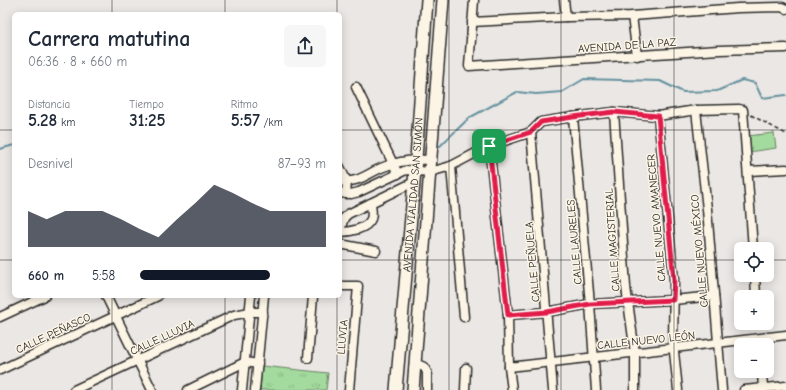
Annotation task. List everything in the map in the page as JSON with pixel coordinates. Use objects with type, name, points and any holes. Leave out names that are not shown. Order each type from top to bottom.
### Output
[{"type":"main road","name":"AVENIDA VIALIDAD SAN SIMÓN","points":[[396,390],[416,159],[427,0]]},
{"type":"main road","name":"AVENIDA VIALIDAD SAN SIMÓN","points":[[413,390],[443,0]]},
{"type":"street","points":[[474,0],[472,22],[566,17],[632,16],[738,4],[784,8]]},
{"type":"street","points":[[564,0],[566,17]]},
{"type":"street","points":[[632,16],[637,56]]},
{"type":"street","name":"AVENIDA DE LA PAZ","points":[[472,22],[469,66],[786,48]]},
{"type":"street","points":[[356,87],[398,174]]},
{"type":"street","points":[[342,224],[344,218],[348,214],[372,203],[414,177],[451,166],[489,146],[531,132],[541,122],[614,112],[658,116],[696,110],[739,109],[743,110],[753,242]]},
{"type":"street","name":"CALLE NUEVO MÉXICO","points":[[696,110],[707,209],[722,390]]},
{"type":"street","name":"CALLE MAGISTERIAL","points":[[614,112],[628,301],[635,353],[635,390]]},
{"type":"street","name":"CALLE NUEVO AMANECER","points":[[658,116],[674,280],[674,349],[678,390]]},
{"type":"street","name":"CALLE LAURELES","points":[[573,117],[590,304],[596,390]]},
{"type":"street","name":"CALLE PEÑUELA","points":[[531,132],[553,390]]},
{"type":"street","points":[[489,146],[508,315],[509,367],[512,390]]},
{"type":"street","points":[[414,177],[406,170],[359,192],[343,194],[343,181],[357,180],[393,163],[416,159],[431,160]]},
{"type":"street","points":[[451,166],[464,317]]},
{"type":"street","points":[[748,171],[786,169]]},
{"type":"street","points":[[342,231],[349,232],[367,224],[372,217],[372,203]]},
{"type":"street","points":[[342,244],[376,251]]},
{"type":"street","name":"LLUVIA","points":[[342,286],[358,286],[349,390]]},
{"type":"street","points":[[508,315],[547,312],[590,304],[673,300],[714,296]]},
{"type":"street","points":[[0,317],[41,298]]},
{"type":"street","points":[[107,298],[152,390]]},
{"type":"street","name":"CALLE PEÑASCO","points":[[0,370],[154,298]]},
{"type":"street","points":[[242,390],[252,298]]},
{"type":"street","points":[[255,390],[264,298]]},
{"type":"street","points":[[308,358],[313,298]]},
{"type":"street","name":"CALLE LLUVIA","points":[[74,390],[234,315],[250,312],[263,312]]},
{"type":"street","name":"CALLE NUEVO LEÓN","points":[[774,338],[786,335]]},
{"type":"street","name":"CALLE NUEVO LEÓN","points":[[509,367],[734,343]]},
{"type":"street","points":[[188,390],[245,362],[258,364]]},
{"type":"street","points":[[415,363],[424,367],[427,372],[426,390]]},
{"type":"street","points":[[465,390],[466,368]]},
{"type":"street","points":[[762,378],[763,389]]},
{"type":"street","points":[[744,390],[786,386]]},
{"type":"path","points":[[743,110],[786,134]]},
{"type":"green space","points":[[774,133],[776,148],[749,152],[747,136]]},
{"type":"green space","points":[[262,366],[328,373],[326,390],[260,390]]},
{"type":"waterway","points":[[438,148],[469,118],[517,92],[536,94],[562,92],[584,79],[660,81],[683,92],[717,91],[742,80],[755,83],[762,98],[786,95]]},
{"type":"waterway","points":[[0,149],[12,146]]},
{"type":"route","points":[[614,112],[658,116],[674,280],[673,300],[590,304],[547,312],[508,315],[489,146],[531,132],[541,122],[614,112]]}]
